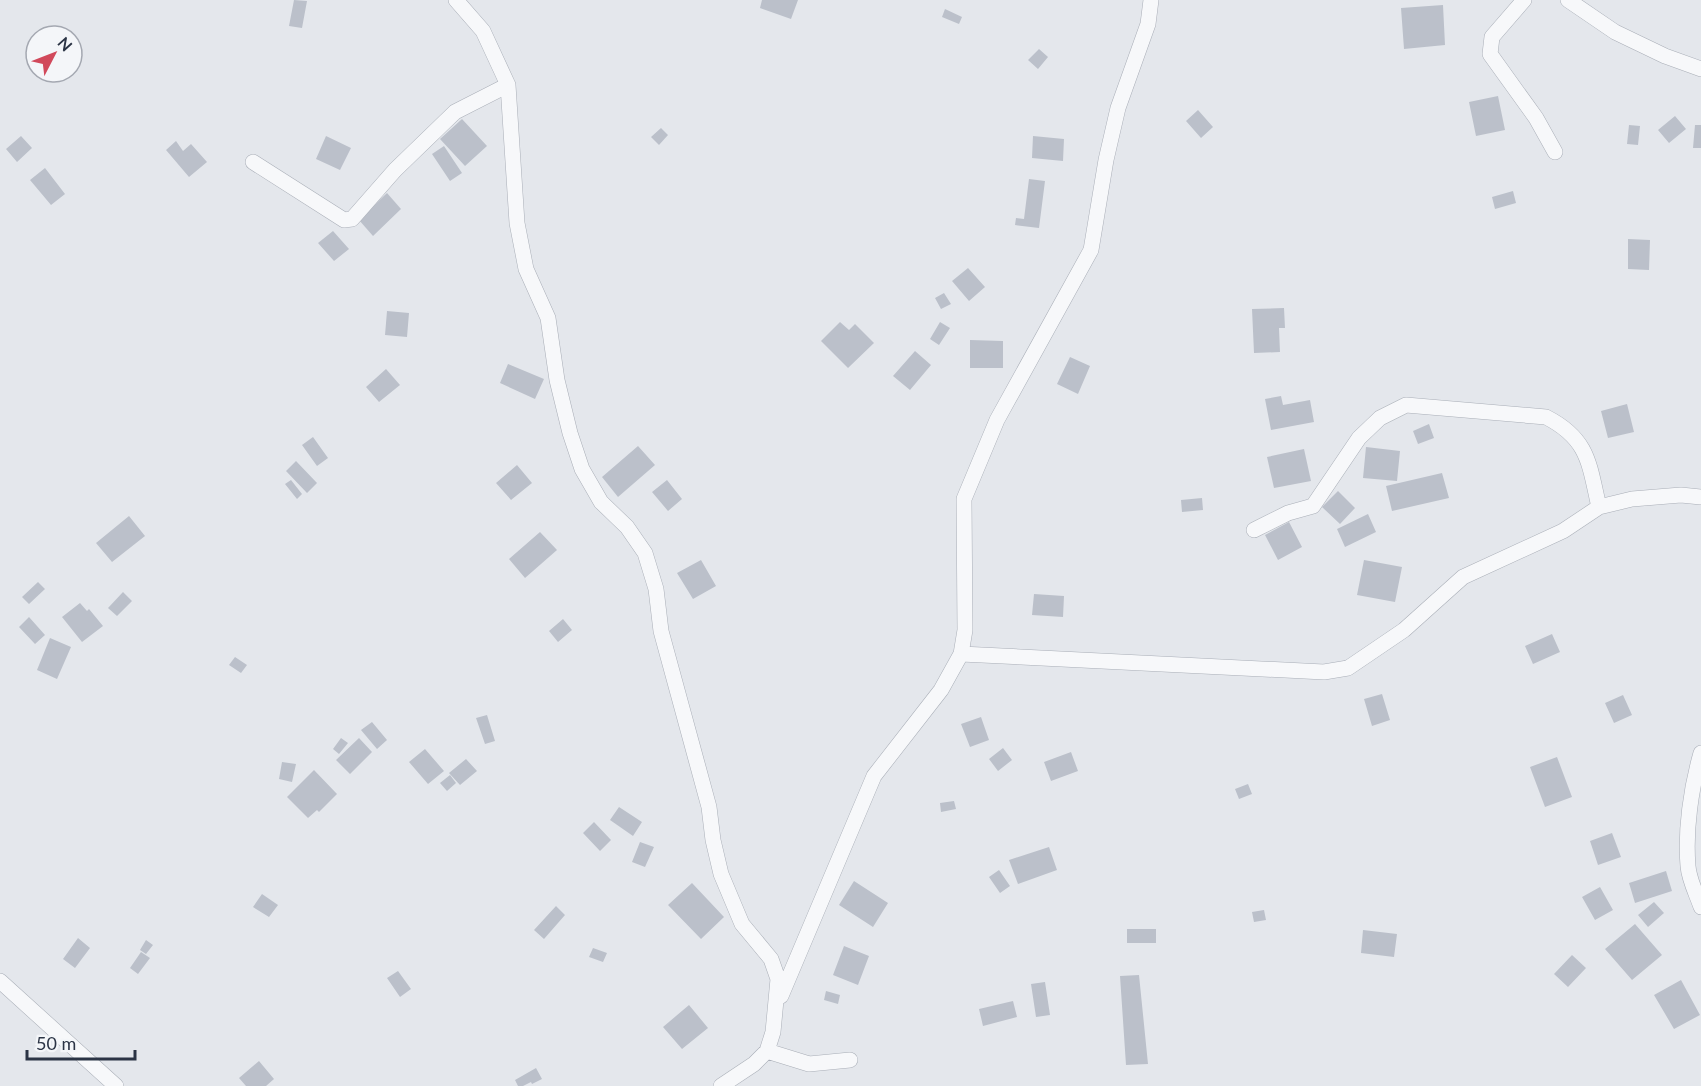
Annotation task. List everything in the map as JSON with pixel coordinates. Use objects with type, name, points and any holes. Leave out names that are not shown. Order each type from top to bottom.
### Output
[{"type":"street","points":[[456,0],[483,31],[508,85],[517,223],[526,269],[548,318],[557,380],[570,434],[582,469],[601,502],[627,527],[645,553],[656,589],[661,631],[709,807],[713,840],[721,874],[742,924],[771,959],[778,979],[773,1032],[767,1051],[754,1064],[721,1086]]},
{"type":"street","points":[[773,1015],[874,776],[941,690],[961,654],[965,630],[964,499],[998,420],[1091,250],[1106,160],[1118,108],[1148,24],[1151,0]]},
{"type":"street","points":[[1524,0],[1492,37],[1490,54],[1536,118],[1555,152]]},
{"type":"street","points":[[1568,0],[1615,32],[1665,56],[1701,69]]},
{"type":"street","points":[[253,162],[344,220],[352,219],[395,170],[455,112],[508,85]]},
{"type":"street","points":[[1254,530],[1288,513],[1313,506],[1359,438],[1380,418],[1406,405],[1546,417],[1556,422],[1577,438],[1585,454],[1599,507]]},
{"type":"street","points":[[961,654],[1324,672],[1348,668],[1404,630],[1463,577],[1563,531],[1599,507],[1632,499],[1681,495],[1701,497]]},
{"type":"street","points":[[1701,753],[1696,769],[1689,820],[1688,868],[1701,907]]},
{"type":"street","points":[[0,981],[116,1086]]},
{"type":"street","points":[[767,1051],[809,1064],[850,1060]]},
{"type":"building","points":[[294,0],[307,1],[302,28],[289,26]]},
{"type":"building","points":[[762,0],[798,0],[791,19],[760,8]]},
{"type":"building","points":[[1443,5],[1445,45],[1404,49],[1401,8]]},
{"type":"building","points":[[945,9],[962,17],[959,24],[942,17]]},
{"type":"building","points":[[1039,49],[1048,57],[1038,69],[1028,60]]},
{"type":"building","points":[[1498,96],[1505,130],[1476,136],[1469,102]]},
{"type":"building","points":[[1198,110],[1213,127],[1201,138],[1186,121]]},
{"type":"building","points":[[1675,116],[1686,129],[1669,143],[1658,130]]},
{"type":"building","points":[[462,119],[487,146],[465,166],[440,139]]},
{"type":"building","points":[[1629,125],[1640,126],[1638,145],[1627,144]]},
{"type":"building","points":[[1695,125],[1701,125],[1701,148],[1693,148]]},
{"type":"building","points":[[661,128],[668,135],[659,145],[651,137]]},
{"type":"building","points":[[21,136],[32,148],[17,162],[6,149]]},
{"type":"building","points":[[326,136],[351,148],[340,170],[316,159]]},
{"type":"building","points":[[1033,136],[1064,139],[1063,161],[1032,158]]},
{"type":"building","points":[[176,141],[183,151],[191,144],[207,162],[189,177],[166,150]]},
{"type":"building","points":[[444,146],[462,173],[450,181],[432,154]]},
{"type":"building","points":[[45,168],[65,194],[51,205],[30,180]]},
{"type":"building","points":[[1029,179],[1045,181],[1039,228],[1015,225],[1016,218],[1024,219]]},
{"type":"building","points":[[1513,191],[1516,203],[1495,209],[1492,197]]},
{"type":"building","points":[[387,193],[401,209],[373,236],[359,220]]},
{"type":"building","points":[[333,231],[349,249],[334,261],[318,243]]},
{"type":"building","points":[[1628,239],[1650,240],[1649,270],[1628,269]]},
{"type":"building","points":[[968,268],[985,287],[969,301],[952,281]]},
{"type":"building","points":[[944,293],[951,304],[941,309],[935,298]]},
{"type":"building","points":[[1284,308],[1285,328],[1279,328],[1280,352],[1254,353],[1252,309]]},
{"type":"building","points":[[387,311],[409,313],[407,337],[385,335]]},
{"type":"building","points":[[840,322],[849,330],[855,324],[874,343],[848,368],[821,341]]},
{"type":"building","points":[[940,322],[950,328],[939,345],[930,339]]},
{"type":"building","points":[[970,340],[1003,341],[1003,368],[970,368]]},
{"type":"building","points":[[915,351],[931,365],[910,390],[893,376]]},
{"type":"building","points":[[1070,357],[1090,366],[1078,394],[1057,384]]},
{"type":"building","points":[[508,364],[544,379],[535,399],[500,383]]},
{"type":"building","points":[[386,369],[400,385],[379,402],[366,387]]},
{"type":"building","points":[[1281,396],[1283,405],[1310,400],[1314,422],[1271,430],[1265,399]]},
{"type":"building","points":[[1627,404],[1634,432],[1608,438],[1601,411]]},
{"type":"building","points":[[1429,424],[1434,438],[1418,444],[1413,431]]},
{"type":"building","points":[[313,437],[328,458],[317,466],[302,445]]},
{"type":"building","points":[[638,446],[655,465],[618,497],[602,477]]},
{"type":"building","points":[[1366,447],[1400,451],[1397,481],[1363,478]]},
{"type":"building","points":[[1304,449],[1311,481],[1274,488],[1267,457]]},
{"type":"building","points":[[296,461],[317,483],[307,493],[286,471]]},
{"type":"building","points":[[517,465],[532,483],[511,500],[496,483]]},
{"type":"building","points":[[1442,473],[1449,498],[1392,511],[1386,486]]},
{"type":"building","points":[[291,480],[302,494],[297,499],[285,484]]},
{"type":"building","points":[[667,480],[682,499],[668,511],[652,492]]},
{"type":"building","points":[[1338,491],[1355,508],[1340,524],[1322,507]]},
{"type":"building","points":[[1202,498],[1203,510],[1182,512],[1181,500]]},
{"type":"building","points":[[1368,514],[1376,532],[1345,547],[1337,529]]},
{"type":"building","points":[[129,516],[145,536],[112,562],[96,543]]},
{"type":"building","points":[[1289,522],[1302,547],[1278,560],[1265,535]]},
{"type":"building","points":[[540,532],[557,550],[525,578],[509,559]]},
{"type":"building","points":[[701,560],[716,586],[693,599],[677,573]]},
{"type":"building","points":[[1364,560],[1402,567],[1395,602],[1357,595]]},
{"type":"building","points":[[38,582],[45,589],[29,604],[22,597]]},
{"type":"building","points":[[123,592],[132,601],[117,616],[108,608]]},
{"type":"building","points":[[1034,594],[1064,596],[1063,617],[1032,615]]},
{"type":"building","points":[[80,603],[87,611],[89,609],[103,626],[82,642],[62,617]]},
{"type":"building","points":[[29,617],[45,635],[35,644],[19,627]]},
{"type":"building","points":[[563,619],[572,630],[558,642],[549,631]]},
{"type":"building","points":[[1552,634],[1560,652],[1533,664],[1525,646]]},
{"type":"building","points":[[50,638],[71,647],[57,679],[37,670]]},
{"type":"building","points":[[235,657],[247,665],[241,673],[229,665]]},
{"type":"building","points":[[1382,694],[1390,720],[1372,726],[1364,699]]},
{"type":"building","points":[[1623,695],[1632,715],[1614,723],[1605,703]]},
{"type":"building","points":[[487,715],[495,741],[485,744],[476,718]]},
{"type":"building","points":[[981,717],[989,740],[970,747],[961,724]]},
{"type":"building","points":[[372,722],[387,740],[377,749],[361,730]]},
{"type":"building","points":[[341,738],[348,743],[339,754],[333,749]]},
{"type":"building","points":[[359,738],[372,752],[350,774],[336,760]]},
{"type":"building","points":[[1003,748],[1012,760],[998,771],[989,759]]},
{"type":"building","points":[[425,749],[444,771],[428,784],[409,762]]},
{"type":"building","points":[[1071,752],[1078,771],[1051,781],[1044,762]]},
{"type":"building","points":[[1557,757],[1572,797],[1545,807],[1530,767]]},
{"type":"building","points":[[466,759],[477,771],[460,785],[449,773]]},
{"type":"building","points":[[282,762],[296,764],[292,782],[279,779]]},
{"type":"building","points":[[314,770],[337,794],[319,812],[317,810],[308,818],[287,797]]},
{"type":"building","points":[[450,775],[456,783],[447,791],[440,783]]},
{"type":"building","points":[[1248,784],[1252,794],[1239,799],[1235,789]]},
{"type":"building","points":[[954,801],[956,809],[941,812],[940,803]]},
{"type":"building","points":[[619,807],[642,822],[633,836],[610,820]]},
{"type":"building","points":[[594,822],[611,840],[600,851],[583,833]]},
{"type":"building","points":[[1612,833],[1621,857],[1598,865],[1590,841]]},
{"type":"building","points":[[640,842],[654,847],[645,867],[632,862]]},
{"type":"building","points":[[1049,847],[1057,870],[1018,884],[1009,860]]},
{"type":"building","points":[[999,870],[1010,886],[1000,893],[989,877]]},
{"type":"building","points":[[1666,871],[1672,891],[1635,903],[1629,883]]},
{"type":"building","points":[[854,881],[888,903],[873,927],[839,905]]},
{"type":"building","points":[[692,883],[724,917],[701,939],[668,905]]},
{"type":"building","points":[[1600,887],[1613,910],[1595,920],[1582,897]]},
{"type":"building","points":[[262,894],[278,905],[269,917],[253,907]]},
{"type":"building","points":[[1654,902],[1664,913],[1648,927],[1638,915]]},
{"type":"building","points":[[556,906],[565,915],[544,939],[534,930]]},
{"type":"building","points":[[1264,910],[1266,920],[1254,922],[1252,912]]},
{"type":"building","points":[[1635,924],[1662,955],[1632,980],[1605,949]]},
{"type":"building","points":[[1127,929],[1156,929],[1156,943],[1127,943]]},
{"type":"building","points":[[1363,930],[1397,934],[1394,957],[1361,953]]},
{"type":"building","points":[[78,938],[90,948],[75,968],[63,959]]},
{"type":"building","points":[[146,940],[153,945],[146,954],[140,950]]},
{"type":"building","points":[[844,946],[869,956],[858,985],[833,975]]},
{"type":"building","points":[[593,948],[607,953],[603,962],[589,957]]},
{"type":"building","points":[[141,952],[150,958],[138,974],[130,968]]},
{"type":"building","points":[[1572,955],[1586,968],[1568,987],[1554,974]]},
{"type":"building","points":[[398,971],[411,989],[400,997],[387,978]]},
{"type":"building","points":[[1139,975],[1148,1064],[1126,1065],[1120,976]]},
{"type":"building","points":[[1681,980],[1700,1015],[1674,1029],[1654,995]]},
{"type":"building","points":[[1045,982],[1050,1015],[1036,1017],[1031,984]]},
{"type":"building","points":[[826,991],[840,995],[838,1004],[824,1000]]},
{"type":"building","points":[[1013,1001],[1017,1017],[983,1026],[979,1009]]},
{"type":"building","points":[[689,1005],[708,1028],[682,1049],[663,1027]]},
{"type":"building","points":[[259,1061],[274,1079],[266,1086],[246,1086],[239,1078]]},
{"type":"building","points":[[536,1068],[542,1079],[532,1084],[531,1082],[518,1086],[515,1080]]}]
